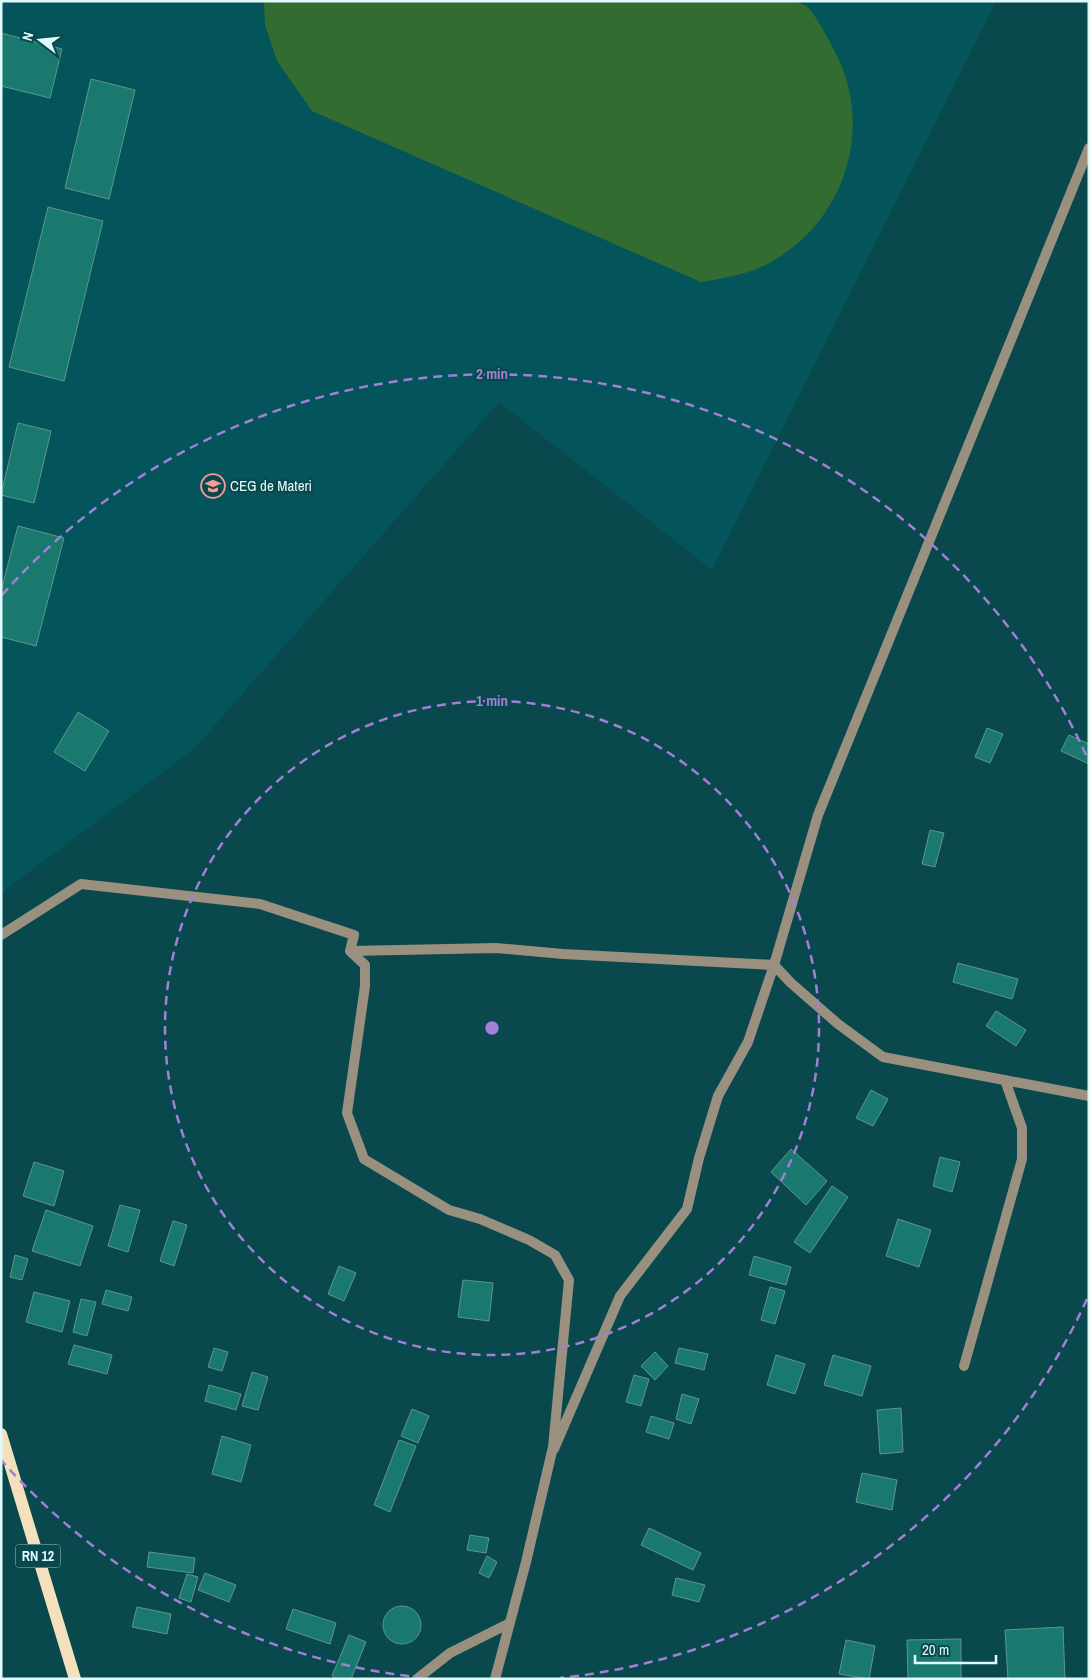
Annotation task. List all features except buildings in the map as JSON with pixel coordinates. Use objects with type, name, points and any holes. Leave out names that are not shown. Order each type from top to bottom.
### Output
[{"type":"main road","name":"RN 12","points":[[1,1434],[75,1679]]},
{"type":"street","points":[[552,1447],[554,1449],[620,1296],[687,1209],[699,1158],[718,1096],[748,1042],[774,965],[818,815],[1089,148]]},
{"type":"street","points":[[1,935],[81,884],[260,904],[354,935],[350,952]]},
{"type":"street","points":[[350,952],[496,948],[563,954],[774,965],[791,983],[838,1024],[883,1057],[1089,1096]]},
{"type":"street","points":[[350,952],[365,965],[365,986],[347,1113],[364,1159],[449,1210],[480,1219],[529,1240],[555,1255],[569,1280],[552,1447],[526,1562],[495,1679]]},
{"type":"street","points":[[964,1366],[1022,1159],[1022,1128],[1005,1080]]},
{"type":"street","points":[[417,1679],[450,1653],[510,1623]]},
{"type":"shaded area","name":"CEG de Materi","points":[[1,1],[996,1],[712,570],[499,402],[194,749],[1,893]]},
{"type":"green space","points":[[264,1],[795,1],[806,6],[817,19],[834,50],[846,79],[852,109],[852,139],[846,168],[835,196],[819,221],[798,243],[773,261],[756,269],[729,277],[701,282],[312,111],[277,61],[265,25]]},
{"type":"place","name":"CEG de Materi","points":[[213,486]]}]
